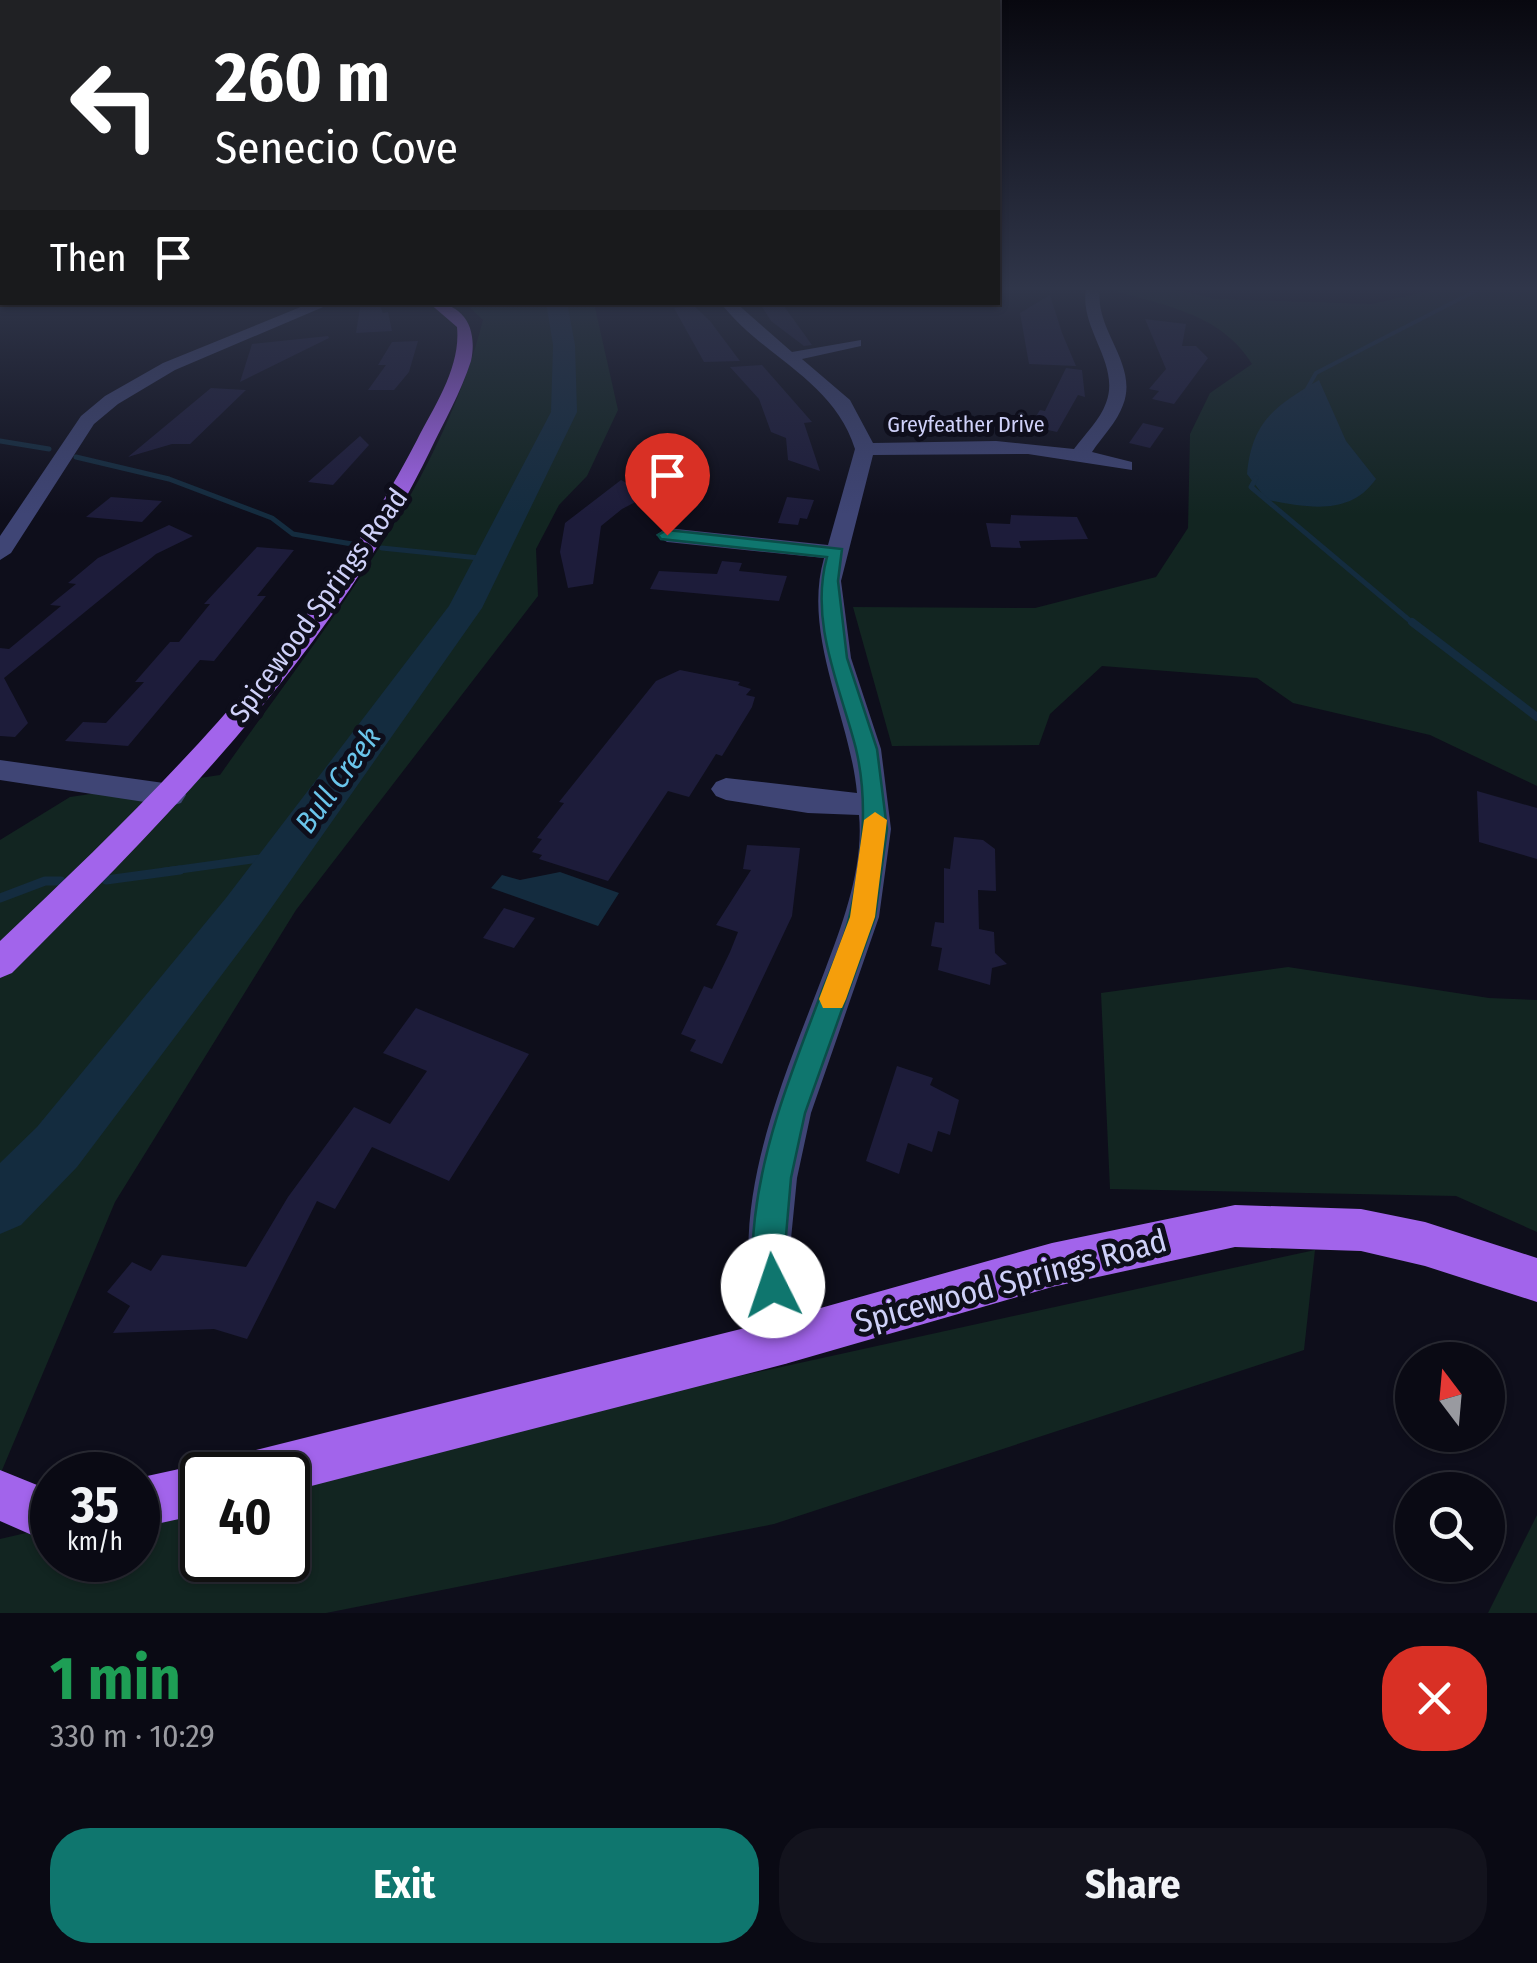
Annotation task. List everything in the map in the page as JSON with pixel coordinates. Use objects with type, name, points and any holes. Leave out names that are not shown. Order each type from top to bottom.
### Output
[{"type":"main road","name":"Spicewood Springs Road","points":[[0,963],[171,795],[286,660],[409,477],[459,364]]},
{"type":"main road","name":"Spicewood Springs Road","points":[[310,1461],[784,1342],[1052,1265],[1234,1226],[1360,1230],[1425,1244],[1537,1280]]},
{"type":"main road","points":[[0,1495],[30,1507]]},
{"type":"street","points":[[0,553],[87,420],[104,404],[178,364]]},
{"type":"street","points":[[784,1342],[767,1259],[776,1178],[790,1113],[862,917],[871,878],[875,805],[866,749],[838,658],[829,581],[865,449],[862,432],[846,403],[794,364]]},
{"type":"street","points":[[1080,452],[1110,414],[1118,386],[1110,364]]},
{"type":"street","name":"Greyfeather Drive","points":[[865,449],[998,446],[1080,452],[1125,466]]},
{"type":"street","points":[[667,535],[836,553]]},
{"type":"street","points":[[0,770],[171,795]]},
{"type":"street","points":[[726,789],[808,802],[875,805]]},
{"type":"green space","points":[[469,364],[608,364],[618,410],[587,476],[559,505],[536,549],[538,596],[296,910],[115,1202],[0,1475],[0,840],[70,797],[220,775],[336,613],[407,502]]},
{"type":"green space","points":[[1252,364],[1537,364],[1537,786],[1430,735],[1293,703],[1257,678],[1102,666],[1050,714],[1039,745],[892,746],[853,607],[1035,608],[1156,577],[1188,528],[1190,434],[1210,393]]},
{"type":"green space","points":[[1288,967],[1489,998],[1537,1000],[1537,1232],[1456,1196],[1110,1189],[1101,993]]},
{"type":"green space","points":[[1315,1250],[1304,1350],[774,1524],[326,1613],[0,1613],[0,1539],[30,1532],[30,1582],[160,1582],[160,1504],[180,1499],[180,1582],[310,1582],[310,1470]]},
{"type":"green space","points":[[1537,1515],[1537,1613],[1488,1613]]},
{"type":"water","points":[[1319,380],[1346,441],[1376,479],[1365,491],[1340,504],[1312,506],[1267,500],[1247,474],[1254,441],[1278,407]]},
{"type":"water","points":[[560,872],[619,893],[598,926],[491,888],[502,875],[520,880]]},
{"type":"building","points":[[246,364],[276,364],[240,382]]},
{"type":"building","points":[[411,364],[394,390],[368,390],[386,365],[378,365]]},
{"type":"building","points":[[1164,364],[1203,364],[1174,404],[1152,399],[1159,391],[1149,389],[1166,369]]},
{"type":"building","points":[[762,365],[812,422],[804,423],[820,471],[788,460],[786,438],[771,432],[759,399],[730,367]]},
{"type":"building","points":[[1066,368],[1082,370],[1085,397],[1078,395],[1057,432],[1030,426],[1040,410],[1045,411]]},
{"type":"building","points":[[211,388],[246,390],[190,444],[172,444],[128,457]]},
{"type":"building","points":[[1143,423],[1164,428],[1150,448],[1129,443]]},
{"type":"building","points":[[360,436],[369,445],[333,485],[308,482]]},
{"type":"building","points":[[621,480],[636,488],[694,485],[696,508],[647,496],[622,509],[601,526],[593,584],[568,588],[560,552],[565,523]]},
{"type":"building","points":[[111,497],[162,501],[142,522],[86,517]]},
{"type":"building","points":[[787,497],[814,500],[807,519],[800,518],[798,525],[778,523]]},
{"type":"building","points":[[1011,515],[1077,517],[1088,539],[1019,541],[1021,548],[991,547],[986,523],[1010,524]]},
{"type":"building","points":[[169,525],[193,536],[156,554],[4,678],[28,723],[15,737],[0,736],[0,648],[9,649],[61,606],[50,605],[76,584],[68,583],[98,558]]},
{"type":"building","points":[[257,547],[294,550],[257,596],[266,596],[214,661],[200,660],[128,746],[65,741],[83,722],[106,723],[144,682],[135,682],[170,642],[179,642],[210,604],[204,604]]},
{"type":"building","points":[[722,561],[742,563],[739,571],[787,576],[779,601],[650,589],[659,571],[717,574]]},
{"type":"building","points":[[680,670],[740,682],[738,685],[751,689],[746,695],[755,697],[722,756],[716,754],[689,797],[668,791],[608,881],[539,859],[542,855],[532,852],[542,839],[537,838],[564,803],[559,802],[656,681]]},
{"type":"building","points":[[1477,791],[1537,808],[1537,859],[1479,842]]},
{"type":"building","points":[[954,837],[983,840],[995,849],[996,891],[978,890],[979,929],[994,932],[995,953],[1007,964],[992,968],[990,985],[938,970],[942,948],[931,946],[935,922],[944,923],[944,868],[950,869]]},
{"type":"building","points":[[747,845],[800,848],[792,916],[722,1064],[690,1051],[696,1040],[681,1034],[704,986],[712,989],[738,932],[716,925],[751,870],[743,869]]},
{"type":"building","points":[[504,908],[535,918],[514,948],[483,938]]},
{"type":"building","points":[[416,1008],[529,1054],[449,1181],[372,1147],[335,1209],[317,1201],[247,1339],[214,1329],[113,1333],[130,1306],[107,1292],[132,1262],[151,1271],[162,1255],[246,1267],[288,1197],[354,1107],[390,1124],[427,1071],[383,1053]]},
{"type":"building","points":[[897,1066],[933,1078],[930,1085],[959,1100],[950,1135],[938,1131],[932,1152],[908,1143],[899,1174],[866,1161]]},
{"type":"waterway","name":"Bull Creek","points":[[0,1204],[57,1147],[243,911],[465,608],[564,412],[564,364]]},
{"type":"waterway","points":[[1303,396],[1316,373],[1333,364]]},
{"type":"waterway","points":[[0,441],[49,449]]},
{"type":"waterway","points":[[76,457],[169,479],[272,518],[293,534],[352,544]]},
{"type":"waterway","points":[[1256,478],[1251,487],[1415,625]]},
{"type":"waterway","points":[[382,548],[489,559]]},
{"type":"waterway","points":[[1412,622],[1537,717]]},
{"type":"waterway","points":[[162,872],[284,855]]},
{"type":"waterway","points":[[106,880],[180,870]]},
{"type":"waterway","points":[[0,898],[45,881],[61,881]]},
{"type":"slow traffic","points":[[832,999],[862,917],[871,878],[875,820]]},
{"type":"route","points":[[667,535],[836,553],[829,581],[838,658],[866,749],[874,791],[876,829],[862,917],[790,1113],[776,1178],[767,1259],[773,1286]]}]
